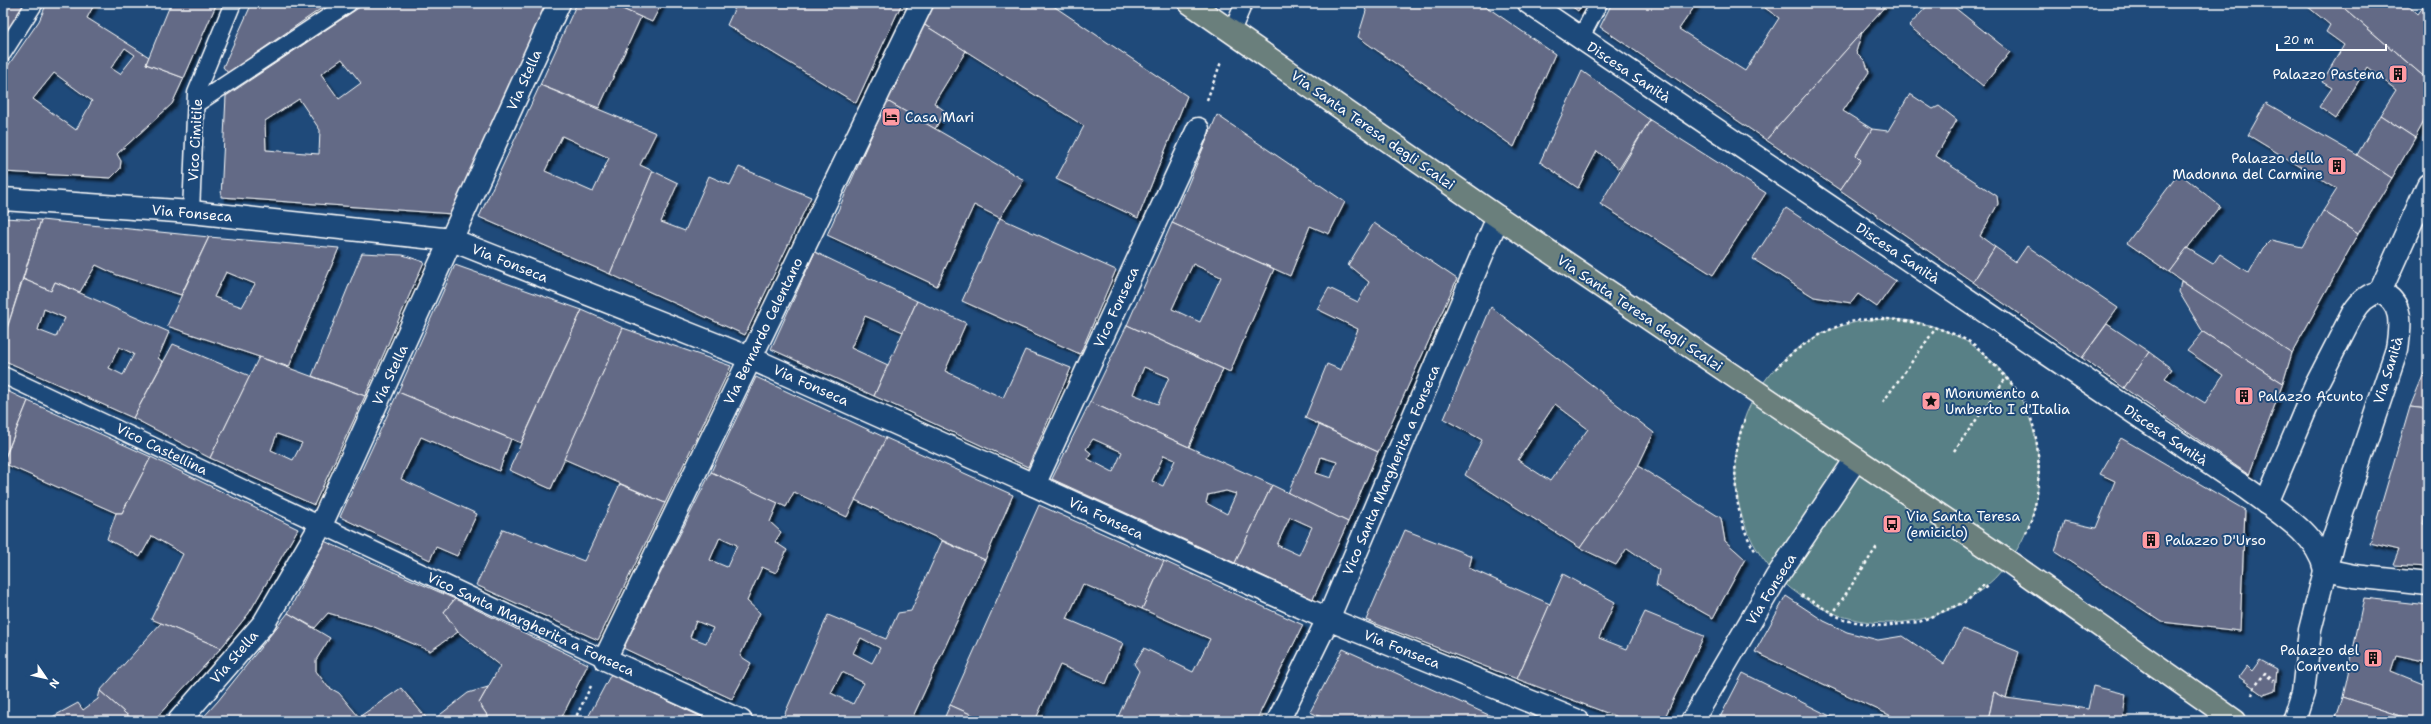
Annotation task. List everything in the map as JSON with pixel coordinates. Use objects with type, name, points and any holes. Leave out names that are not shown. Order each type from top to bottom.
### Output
[{"type":"main road","name":"Via Santa Teresa degli Scalzi","points":[[1190,3],[1498,217],[2092,620],[2235,721]]},
{"type":"street","name":"Via Stella","points":[[178,721],[264,623],[321,525],[559,3]]},
{"type":"street","name":"Via Bernardo Celentano","points":[[605,659],[922,3]]},
{"type":"street","name":"Discesa Sanità","points":[[1529,3],[2266,504],[2298,530],[2323,558],[2325,570]]},
{"type":"street","name":"Vico Fonseca","points":[[1034,484],[1198,129]]},
{"type":"street","points":[[2266,504],[2316,385],[2353,313],[2364,300],[2380,292],[2428,185]]},
{"type":"street","name":"Via Fonseca","points":[[3,199],[191,212],[452,240],[750,358],[1034,484],[1328,619],[1578,721]]},
{"type":"street","name":"Vico Santa Margherita a Fonseca","points":[[1280,720],[1328,619],[1498,217]]},
{"type":"street","name":"Via Sanità","points":[[2294,721],[2303,693],[2310,630],[2339,519],[2397,349],[2401,320],[2397,308],[2386,295],[2380,292]]},
{"type":"street","name":"Via Fonseca","points":[[1692,721],[1776,578],[1856,459]]},
{"type":"street","points":[[2298,530],[2319,530],[2330,527],[2339,519]]},
{"type":"street","points":[[2325,570],[2354,576],[2428,584]]},
{"type":"street","name":"Vico Santa Margherita a Fonseca","points":[[605,659],[741,721]]},
{"type":"lane","points":[[3,53],[35,3]]},
{"type":"lane","name":"Vico Cimitile","points":[[191,212],[196,93],[233,3]]},
{"type":"lane","points":[[196,104],[349,3]]},
{"type":"lane","points":[[1232,31],[1244,3]]},
{"type":"lane","points":[[1580,38],[1599,3]]},
{"type":"lane","name":"Vico Castellina","points":[[3,375],[321,525]]},
{"type":"lane","name":"Vico Santa Margherita a Fonseca","points":[[321,525],[605,659]]},
{"type":"path","points":[[1207,102],[1232,31]]},
{"type":"path","points":[[1760,557],[1748,540],[1735,490],[1738,436],[1757,392],[1784,359],[1818,336],[1855,321],[1896,320],[1936,328],[1973,344],[2006,378],[1954,451]]},
{"type":"path","points":[[1883,402],[1936,328]]},
{"type":"path","points":[[1832,615],[1878,545]]},
{"type":"path","points":[[574,721],[605,659]]},
{"type":"path","points":[[2254,688],[2265,673]]},
{"type":"green space","points":[[1887,319],[1917,322],[1945,330],[1959,337],[1995,363],[2021,399],[2028,413],[2036,441],[2039,471],[2036,501],[2028,529],[2021,543],[1995,579],[1959,605],[1945,612],[1917,620],[1887,623],[1857,620],[1829,612],[1815,605],[1779,579],[1753,543],[1746,529],[1738,501],[1735,471],[1738,441],[1746,413],[1753,399],[1779,363],[1815,337],[1829,330],[1857,322]]},
{"type":"building","points":[[3,3],[25,3],[21,14],[3,37]]},
{"type":"building","points":[[47,3],[95,3],[87,18],[149,57],[146,64],[184,78],[172,104],[117,154],[121,161],[120,169],[111,178],[3,172],[3,73],[39,21]],"holes":[[[125,48],[135,55],[120,74],[111,68]],[[54,73],[92,101],[76,130],[33,99]]]},
{"type":"building","points":[[171,3],[217,3],[184,78],[146,64]]},
{"type":"building","points":[[252,3],[329,3],[228,73],[223,67]]},
{"type":"building","points":[[366,3],[549,3],[452,214],[221,197],[226,96]],"holes":[[[342,59],[361,83],[339,99],[321,74]],[[299,99],[320,130],[319,154],[266,150],[265,121]]]},
{"type":"building","points":[[577,3],[609,3],[641,17],[599,108],[540,85]]},
{"type":"building","points":[[609,3],[662,3],[652,22]]},
{"type":"building","points":[[737,3],[902,3],[856,103],[727,25]]},
{"type":"building","points":[[934,3],[1049,3],[1187,96],[1138,218],[1056,179],[1084,126],[923,24]]},
{"type":"building","points":[[1363,3],[1481,3],[1555,54],[1514,147],[1358,37],[1366,11]]},
{"type":"building","points":[[1567,3],[1583,3],[1578,11]]},
{"type":"building","points":[[1612,3],[1697,3],[1679,29],[1745,71],[1779,18],[1758,3],[1888,3],[1766,140],[1600,27]]},
{"type":"building","points":[[1930,3],[1949,3],[2010,52],[1983,86],[1909,26]]},
{"type":"building","name":"Palazzo Pastena","points":[[2310,3],[2338,3],[2428,80],[2428,114],[2415,138],[2380,115],[2396,90],[2367,67],[2336,119],[2319,107],[2332,88],[2322,82],[2344,45],[2326,32],[2330,25],[2307,6]]},
{"type":"building","points":[[2338,3],[2406,3],[2418,14],[2426,3],[2428,3],[2428,80]]},
{"type":"building","points":[[923,24],[966,51],[934,103],[945,111],[935,129],[887,101]]},
{"type":"building","points":[[1862,32],[1856,52],[1865,61],[1869,72],[1843,111],[1872,129],[1856,155],[1861,160],[1840,190],[1766,140]]},
{"type":"building","points":[[1582,71],[1650,120],[1619,169],[1597,151],[1578,188],[1540,162]]},
{"type":"building","points":[[540,85],[656,133],[640,165],[653,171],[610,274],[479,217]],"holes":[[[562,136],[609,158],[593,192],[545,171]]]},
{"type":"building","points":[[1910,94],[1933,109],[1939,106],[1957,120],[1936,156],[1997,196],[1998,204],[1980,236],[1995,247],[1973,282],[1840,190],[1861,160],[1856,155],[1872,129],[1888,131]]},
{"type":"building","points":[[887,101],[1024,180],[1000,218],[974,205],[937,286],[827,235]]},
{"type":"building","name":"Palazzo della Madonna del Carmine","points":[[2266,103],[2357,155],[2392,178],[2358,234],[2323,211],[2337,189],[2248,135]]},
{"type":"building","points":[[1217,115],[1345,202],[1329,234],[1310,226],[1290,276],[1172,223]]},
{"type":"building","points":[[2380,115],[2415,138],[2392,178],[2357,155]]},
{"type":"building","points":[[1650,120],[1766,193],[1713,275],[1600,204]]},
{"type":"building","points":[[739,167],[811,197],[745,335],[610,274],[653,171],[678,183],[661,222],[685,231],[709,176],[730,185]]},
{"type":"building","points":[[2179,173],[2220,206],[2169,272],[2127,243]]},
{"type":"building","points":[[1786,208],[1896,281],[1877,307],[1858,294],[1851,303],[1814,297],[1753,259]]},
{"type":"building","points":[[2323,211],[2358,234],[2292,353],[2222,309],[2169,272],[2187,248],[2213,264],[2220,254],[2249,273],[2263,248],[2271,240],[2302,247]]},
{"type":"building","points":[[3,218],[41,220],[3,341]]},
{"type":"building","points":[[1000,218],[1116,270],[1080,354],[962,301]]},
{"type":"building","points":[[41,220],[209,237],[181,295],[117,275],[96,265],[80,292],[55,282],[51,291],[23,279]]},
{"type":"building","points":[[1172,223],[1274,269],[1230,372],[1127,325]],"holes":[[[1193,264],[1221,277],[1200,322],[1172,309]]]},
{"type":"building","points":[[1374,223],[1457,279],[1378,452],[1305,418],[1327,364],[1341,370],[1358,329],[1317,309],[1329,288],[1358,302],[1369,282],[1348,265]]},
{"type":"building","points":[[209,237],[339,248],[289,367],[167,326]],"holes":[[[226,272],[255,284],[242,307],[214,297]]]},
{"type":"building","points":[[2027,246],[2118,308],[2082,358],[1973,282],[1995,247],[2016,262]]},
{"type":"building","points":[[815,252],[917,301],[903,332],[865,316],[851,348],[888,365],[874,396],[771,349]]},
{"type":"building","points":[[362,253],[403,255],[424,262],[365,396],[312,376]]},
{"type":"building","points":[[455,265],[582,310],[521,443],[398,392]]},
{"type":"building","points":[[23,279],[51,291],[55,282],[169,332],[158,358],[163,362],[133,418],[3,360],[3,341]],"holes":[[[44,309],[65,318],[56,337],[38,330]],[[119,347],[134,354],[123,375],[109,368]]]},
{"type":"building","points":[[2181,281],[2292,353],[2283,383],[2203,332],[2179,292]]},
{"type":"building","points":[[917,301],[966,323],[945,371],[1003,398],[1025,350],[1071,368],[1028,467],[874,396]]},
{"type":"building","points":[[1491,307],[1654,433],[1638,466],[1580,548],[1465,475],[1482,440],[1444,419]],"holes":[[[1555,404],[1588,429],[1550,481],[1518,460]]]},
{"type":"building","points":[[582,310],[623,328],[551,489],[509,470]]},
{"type":"building","points":[[2107,324],[2149,352],[2124,388],[2082,358]]},
{"type":"building","points":[[1127,325],[1223,369],[1189,447],[1090,402]],"holes":[[[1144,367],[1169,377],[1158,404],[1133,394]]]},
{"type":"building","points":[[623,328],[731,366],[665,503],[564,459]]},
{"type":"building","name":"Palazzo Acunto","points":[[2203,332],[2283,383],[2249,475],[2124,388],[2149,352],[2172,369],[2165,378],[2205,403],[2223,375],[2187,351]]},
{"type":"building","points":[[173,344],[250,376],[210,458],[133,418]]},
{"type":"building","points":[[259,357],[365,396],[314,505],[210,458]],"holes":[[[277,434],[302,443],[293,460],[271,450]]]},
{"type":"building","points":[[2425,371],[2428,372],[2428,409],[2410,407]]},
{"type":"building","points":[[756,377],[886,438],[847,517],[794,492],[786,507],[711,472]]},
{"type":"building","points":[[3,389],[28,401],[3,462]]},
{"type":"building","points":[[398,392],[511,439],[499,471],[421,437],[401,479],[477,514],[457,556],[436,547],[430,560],[340,517]]},
{"type":"building","points":[[28,401],[151,457],[122,513],[116,513],[3,463]]},
{"type":"building","points":[[1090,402],[1272,485],[1235,563],[1052,479]],"holes":[[[1093,439],[1122,452],[1113,472],[1088,459],[1091,453],[1086,449]],[[1164,455],[1175,460],[1163,486],[1152,481]],[[1226,491],[1236,494],[1227,514],[1206,503],[1208,495]]]},
{"type":"building","points":[[2410,407],[2428,409],[2428,502],[2423,524],[2428,525],[2428,567],[2393,565],[2399,550],[2370,543]]},
{"type":"building","points":[[1319,425],[1378,452],[1348,522],[1288,493]],"holes":[[[1321,457],[1337,462],[1331,478],[1316,473]]]},
{"type":"building","points":[[886,438],[1013,495],[985,560],[855,500]]},
{"type":"building","name":"Palazzo D'Urso","points":[[2121,438],[2245,510],[2240,631],[2162,622],[2055,552],[2064,521],[2096,528],[2115,481],[2100,474]]},
{"type":"building","points":[[151,457],[298,529],[249,613],[221,648],[151,619],[183,554],[152,536],[140,557],[107,539],[116,513],[122,513]]},
{"type":"building","points":[[1638,466],[1721,518],[1725,541],[1745,559],[1713,618],[1656,586],[1659,570],[1627,548],[1616,565],[1580,548]]},
{"type":"building","points":[[711,472],[778,503],[770,522],[781,532],[775,542],[787,550],[776,573],[762,567],[747,601],[760,613],[740,656],[751,663],[732,699],[623,648]],"holes":[[[720,537],[737,545],[727,567],[710,560]],[[696,621],[713,628],[706,643],[690,637]]]},
{"type":"building","points":[[620,484],[665,503],[598,640],[476,585],[503,529],[584,561]]},
{"type":"building","points":[[1272,485],[1348,522],[1313,599],[1235,563]],"holes":[[[1290,517],[1312,527],[1299,555],[1277,545]]]},
{"type":"building","points":[[1039,505],[1164,561],[1142,609],[1083,584],[1067,619],[1123,643],[1106,684],[1060,665],[1035,721],[986,721],[950,705]]},
{"type":"building","points":[[1405,530],[1472,556],[1469,568],[1550,604],[1517,679],[1366,620]]},
{"type":"building","points":[[324,541],[455,599],[444,612],[458,632],[430,651],[372,626],[328,613],[315,628],[288,613]]},
{"type":"building","points":[[942,541],[985,560],[911,721],[782,720],[828,615],[886,639],[898,613],[911,611]],"holes":[[[861,638],[880,648],[872,663],[853,653]],[[842,672],[864,683],[853,704],[831,693]]]},
{"type":"building","points":[[1164,561],[1303,625],[1256,721],[1190,721],[1175,714],[1172,721],[1116,721],[1139,671],[1134,664],[1144,648],[1193,672],[1210,639],[1142,609]]},
{"type":"building","points":[[1563,574],[1615,602],[1599,638],[1627,649],[1645,612],[1704,636],[1663,721],[1628,721],[1517,679]]},
{"type":"building","points":[[1786,596],[1824,621],[1847,632],[1878,640],[1903,636],[1944,664],[1963,629],[2019,652],[2006,698],[1994,692],[1988,721],[1902,721],[1755,652]]},
{"type":"building","name":"Palazzo del Convento","points":[[2364,598],[2428,605],[2428,662],[2396,655],[2391,671],[2428,686],[2428,721],[2415,721],[2343,697]]},
{"type":"building","points":[[455,599],[588,664],[560,721],[491,721],[479,703],[500,666],[458,632],[444,612]]},
{"type":"building","points":[[288,613],[330,638],[316,660],[316,671],[328,687],[339,693],[359,717],[401,688],[429,721],[200,721],[218,701]]},
{"type":"building","points":[[161,623],[221,648],[153,721],[134,721],[100,691]]},
{"type":"building","points":[[1343,649],[1502,721],[1330,721],[1310,712]]},
{"type":"building","points":[[2260,660],[2277,669],[2275,691],[2264,695],[2239,677],[2247,666],[2252,671]]},
{"type":"building","points":[[1743,673],[1840,721],[1718,721]]},
{"type":"building","points":[[611,674],[710,721],[586,721]]},
{"type":"building","points":[[2093,686],[2126,694],[2123,717],[2138,721],[1988,721],[1994,692],[2006,698],[2088,709]]},
{"type":"building","points":[[488,687],[479,703],[491,721],[432,721],[468,693]]},
{"type":"building","points":[[100,691],[134,721],[45,721],[78,703],[83,710],[98,699]]},
{"type":"building","points":[[2343,697],[2415,721],[2335,721]]},
{"type":"building","points":[[950,705],[986,721],[943,721]]},
{"type":"place","name":"Palazzo Pastena","points":[[2398,74]]},
{"type":"place","name":"Casa Mari","points":[[891,117]]},
{"type":"place","name":"Palazzo della Madonna del Carmine","points":[[2337,166]]},
{"type":"place","name":"Palazzo Acunto","points":[[2244,396]]},
{"type":"place","name":"Monumento a Umberto I d'Italia","points":[[1931,401]]},
{"type":"place","name":"Via Santa Teresa (emiciclo)","points":[[1892,524]]},
{"type":"place","name":"Palazzo D'Urso","points":[[2151,540]]},
{"type":"place","name":"Palazzo del Convento","points":[[2373,658]]}]
